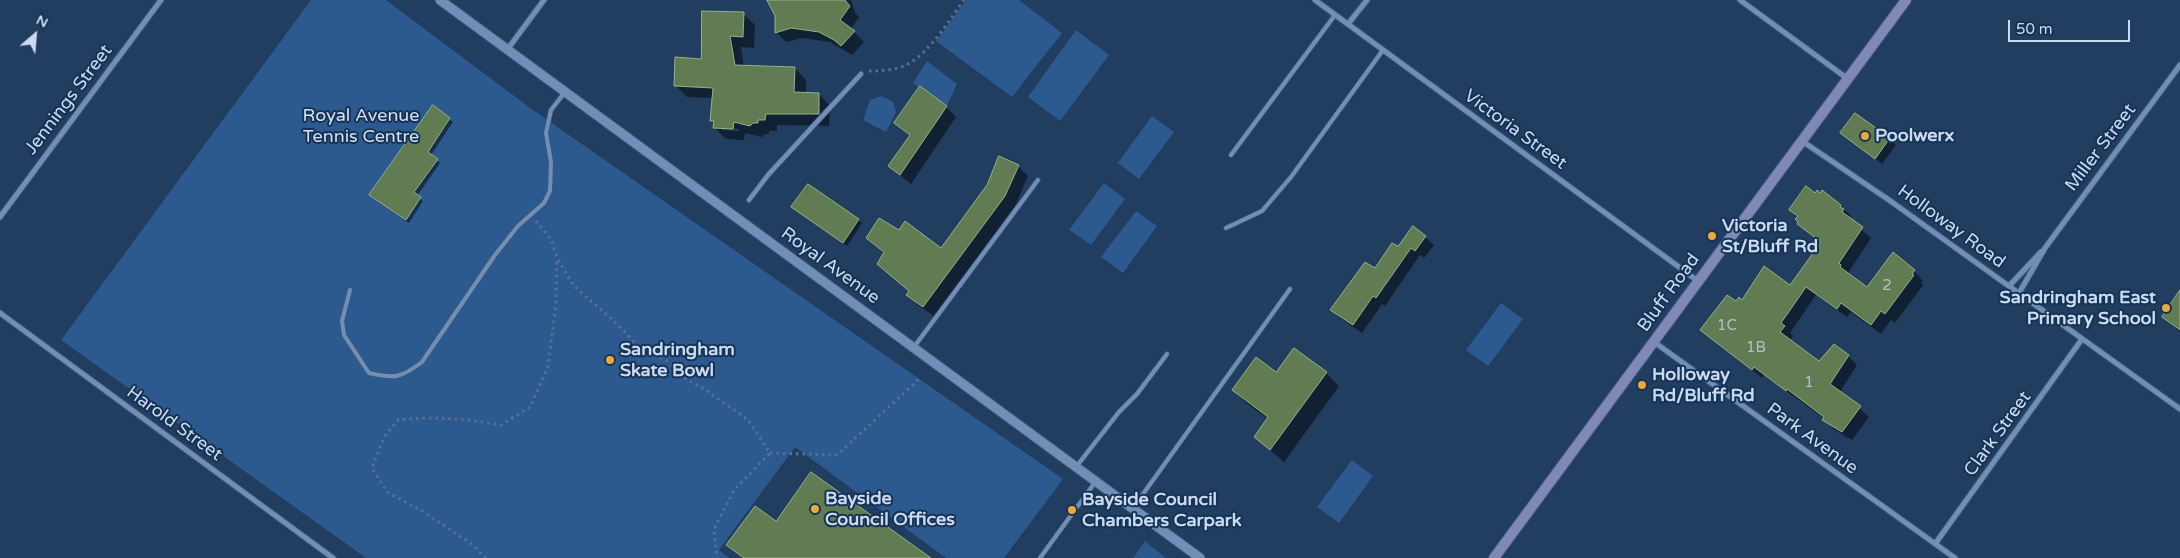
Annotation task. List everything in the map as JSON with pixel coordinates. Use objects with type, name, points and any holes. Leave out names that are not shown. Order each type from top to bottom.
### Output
[{"type":"main road","name":"Bluff Road","points":[[1499,556],[1653,342],[1906,0]]},
{"type":"street","name":"Jennings Street","points":[[0,217],[161,0]]},
{"type":"street","name":"Royal Avenue","points":[[440,0],[1200,558]]},
{"type":"street","points":[[507,50],[544,0]]},
{"type":"street","name":"Victoria Street","points":[[1315,0],[1698,281]]},
{"type":"street","points":[[1348,24],[1367,0]]},
{"type":"street","points":[[1740,0],[1848,79]]},
{"type":"street","name":"Miller Street","points":[[2009,286],[2044,248],[2180,65]]},
{"type":"street","points":[[748,200],[774,167],[861,74]]},
{"type":"street","name":"Holloway Road","points":[[1802,141],[1889,200],[2180,409]]},
{"type":"street","name":"Miller Street","points":[[2019,293],[2044,248]]},
{"type":"street","name":"Harold Street","points":[[0,313],[333,558]]},
{"type":"street","name":"Clark Street","points":[[1935,544],[2082,339]]},
{"type":"street","name":"Park Avenue","points":[[1653,342],[1955,558]]},
{"type":"lane","points":[[1231,155],[1335,15]]},
{"type":"lane","points":[[1226,228],[1262,211],[1291,177],[1383,50]]},
{"type":"lane","points":[[350,290],[342,321],[344,335],[368,373],[389,378],[407,373],[422,362],[495,255],[518,226],[544,203],[550,191],[551,162],[546,133],[551,110],[565,92]]},
{"type":"lane","points":[[913,347],[1038,180]]},
{"type":"lane","points":[[1132,508],[1290,289]]},
{"type":"lane","points":[[1076,467],[1119,412],[1138,394],[1167,354]]},
{"type":"lane","points":[[1040,558],[1096,481]]},
{"type":"path","points":[[861,74],[865,71],[886,71],[910,63],[928,46],[964,0]]},
{"type":"path","points":[[531,214],[551,239],[558,258],[574,286],[615,322],[639,347],[669,362],[681,376],[704,389],[748,420],[770,453]]},
{"type":"path","points":[[486,558],[469,542],[422,511],[387,492],[372,468],[384,437],[398,420],[458,418],[501,425],[530,407],[548,367],[556,304],[558,258]]},
{"type":"path","points":[[717,558],[714,529],[734,490],[770,453],[837,454],[920,379]]},
{"type":"green space","name":"Royal Avenue Tennis Centre","points":[[311,0],[386,0],[533,110],[1063,479],[1004,558],[946,558],[795,447],[719,550],[729,558],[366,558],[61,340]]},
{"type":"green space","points":[[966,0],[1019,0],[1062,33],[1012,97],[936,41]]},
{"type":"green space","points":[[1076,30],[1109,55],[1060,121],[1028,97]]},
{"type":"green space","points":[[927,61],[957,84],[947,106],[913,83]]},
{"type":"green space","points":[[881,96],[893,102],[896,112],[886,132],[863,120],[870,100]]},
{"type":"green space","points":[[1152,116],[1174,132],[1139,179],[1118,163]]},
{"type":"green space","points":[[1104,183],[1125,199],[1091,245],[1069,230]]},
{"type":"green space","points":[[1136,211],[1157,226],[1123,273],[1101,257]]},
{"type":"green space","points":[[1501,303],[1523,319],[1488,366],[1466,350]]},
{"type":"green space","points":[[1352,460],[1373,476],[1339,523],[1317,507]]},
{"type":"green space","points":[[1145,541],[1166,558],[1133,558]]},
{"type":"building","points":[[767,0],[845,0],[850,6],[840,20],[855,31],[841,46],[819,32],[791,28],[775,33],[775,16]]},
{"type":"building","points":[[702,11],[744,12],[743,37],[730,36],[735,65],[795,67],[794,92],[819,93],[819,114],[766,114],[765,120],[758,120],[758,123],[753,123],[750,126],[734,122],[733,129],[713,128],[714,121],[710,121],[713,88],[674,86],[675,57],[701,59]]},
{"type":"building","points":[[920,86],[947,106],[900,175],[888,166],[910,135],[894,123]]},
{"type":"building","points":[[433,105],[450,118],[428,152],[438,159],[414,192],[421,197],[406,220],[369,195]]},
{"type":"building","name":"Poolwerx","points":[[1855,113],[1890,138],[1875,159],[1840,133]]},
{"type":"building","points":[[999,156],[1019,165],[1005,196],[923,307],[906,295],[909,291],[877,264],[884,252],[866,238],[879,218],[899,230],[905,221],[941,248],[987,185]]},
{"type":"building","points":[[808,184],[859,219],[843,243],[791,207]]},
{"type":"building","points":[[1806,186],[1815,193],[1817,190],[1820,193],[1822,190],[1841,205],[1840,207],[1844,209],[1842,212],[1863,227],[1839,263],[1840,267],[1867,287],[1893,252],[1915,270],[1912,274],[1914,275],[1885,314],[1881,311],[1871,325],[1841,303],[1837,309],[1806,287],[1781,323],[1785,326],[1780,332],[1819,361],[1834,344],[1849,355],[1830,384],[1861,406],[1842,432],[1822,420],[1824,417],[1787,389],[1786,391],[1754,367],[1752,370],[1700,330],[1727,295],[1736,301],[1739,297],[1742,300],[1764,266],[1790,285],[1821,242],[1797,224],[1798,222],[1795,219],[1798,216],[1789,210]]},
{"type":"building","points":[[1413,226],[1426,236],[1415,251],[1411,248],[1376,298],[1373,296],[1353,325],[1330,310],[1365,262],[1375,268],[1392,243],[1398,246]]},
{"type":"building","points":[[2180,290],[2180,330],[2162,317]]},
{"type":"building","points":[[1294,348],[1327,372],[1270,450],[1254,437],[1268,417],[1232,390],[1256,357],[1276,372]]},
{"type":"building","name":"Bayside Council Offices","points":[[811,472],[931,558],[744,558],[726,545],[755,506],[776,521]]},
{"type":"place","name":"Poolwerx","points":[[1865,136]]},
{"type":"place","name":"Victoria St/Bluff Rd","points":[[1712,236]]},
{"type":"place","name":"Sandringham East Primary School","points":[[2166,308]]},
{"type":"place","name":"Sandringham Skate Bowl","points":[[610,360]]},
{"type":"place","name":"Holloway Rd/Bluff Rd","points":[[1642,385]]},
{"type":"place","name":"Bayside Council Offices","points":[[815,509]]},
{"type":"place","name":"Bayside Council Chambers Carpark","points":[[1072,510]]}]
